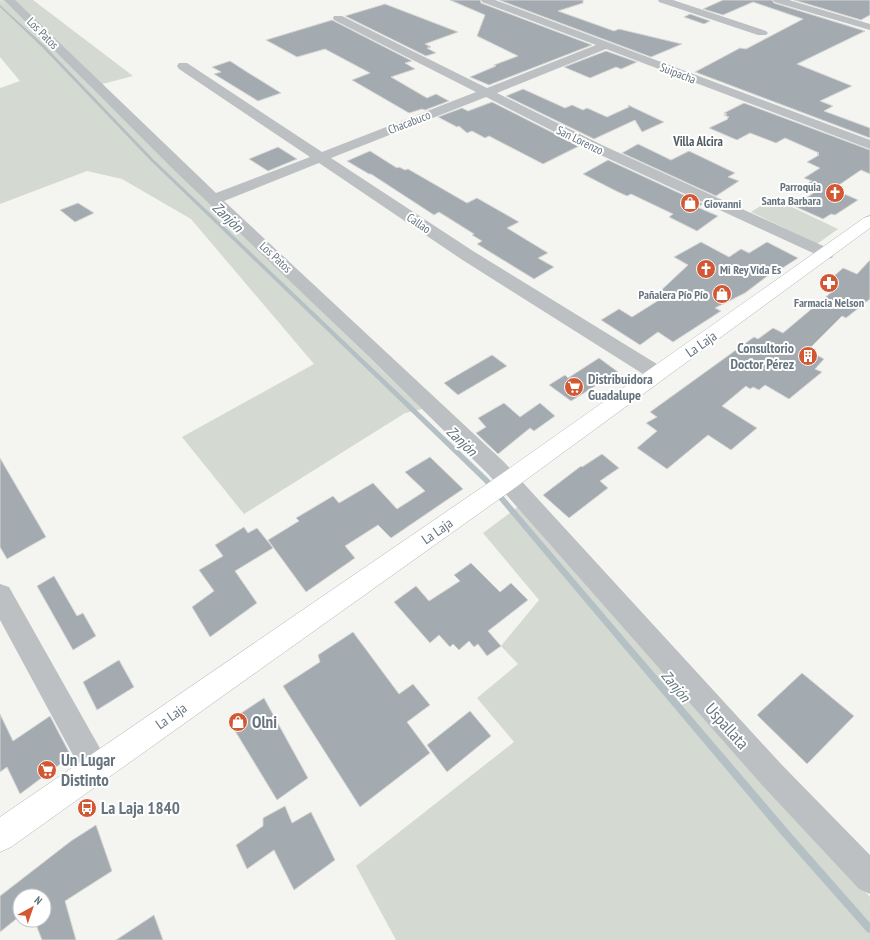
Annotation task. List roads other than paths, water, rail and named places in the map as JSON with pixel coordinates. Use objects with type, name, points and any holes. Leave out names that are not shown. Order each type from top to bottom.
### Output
[{"type":"main road","name":"La Laja","points":[[0,836],[508,481],[870,221]]},
{"type":"street","name":"Los Patos","points":[[10,0],[179,167],[214,198],[369,345],[508,481]]},
{"type":"street","name":"Suipacha","points":[[486,0],[870,145]]},
{"type":"street","points":[[663,0],[762,33]]},
{"type":"street","points":[[778,0],[870,27]]},
{"type":"street","name":"San Lorenzo","points":[[338,18],[597,148],[826,254]]},
{"type":"street","points":[[856,35],[870,27]]},
{"type":"street","name":"Chacabuco","points":[[214,198],[605,46]]},
{"type":"street","name":"Callao","points":[[183,66],[467,255],[658,374]]},
{"type":"street","name":"Uspallata","points":[[508,481],[772,775],[870,878]]},
{"type":"street","points":[[0,595],[96,769]]},
{"type":"waterway","name":"Zanjón","points":[[0,6],[43,46],[152,160],[486,480],[787,835],[870,929]]},
{"type":"place","name":"Parroquia Santa Barbara","points":[[835,193]]},
{"type":"place","name":"Giovanni","points":[[690,203]]},
{"type":"place","name":"Mi Rey Vida Es","points":[[706,269]]},
{"type":"place","name":"Farmacia Nelson","points":[[829,283]]},
{"type":"place","name":"Pañalera Pío Pío","points":[[722,294]]},
{"type":"place","name":"Consultorio Doctor Pérez","points":[[808,356]]},
{"type":"place","name":"Distribuidora Guadalupe","points":[[574,387]]},
{"type":"place","name":"Olni","points":[[238,722]]},
{"type":"place","name":"Un Lugar Distinto","points":[[47,770]]},
{"type":"place","name":"La Laja 1840","points":[[87,808]]},
{"type":"district","name":"Villa Alcira","points":[[698,141]]}]
